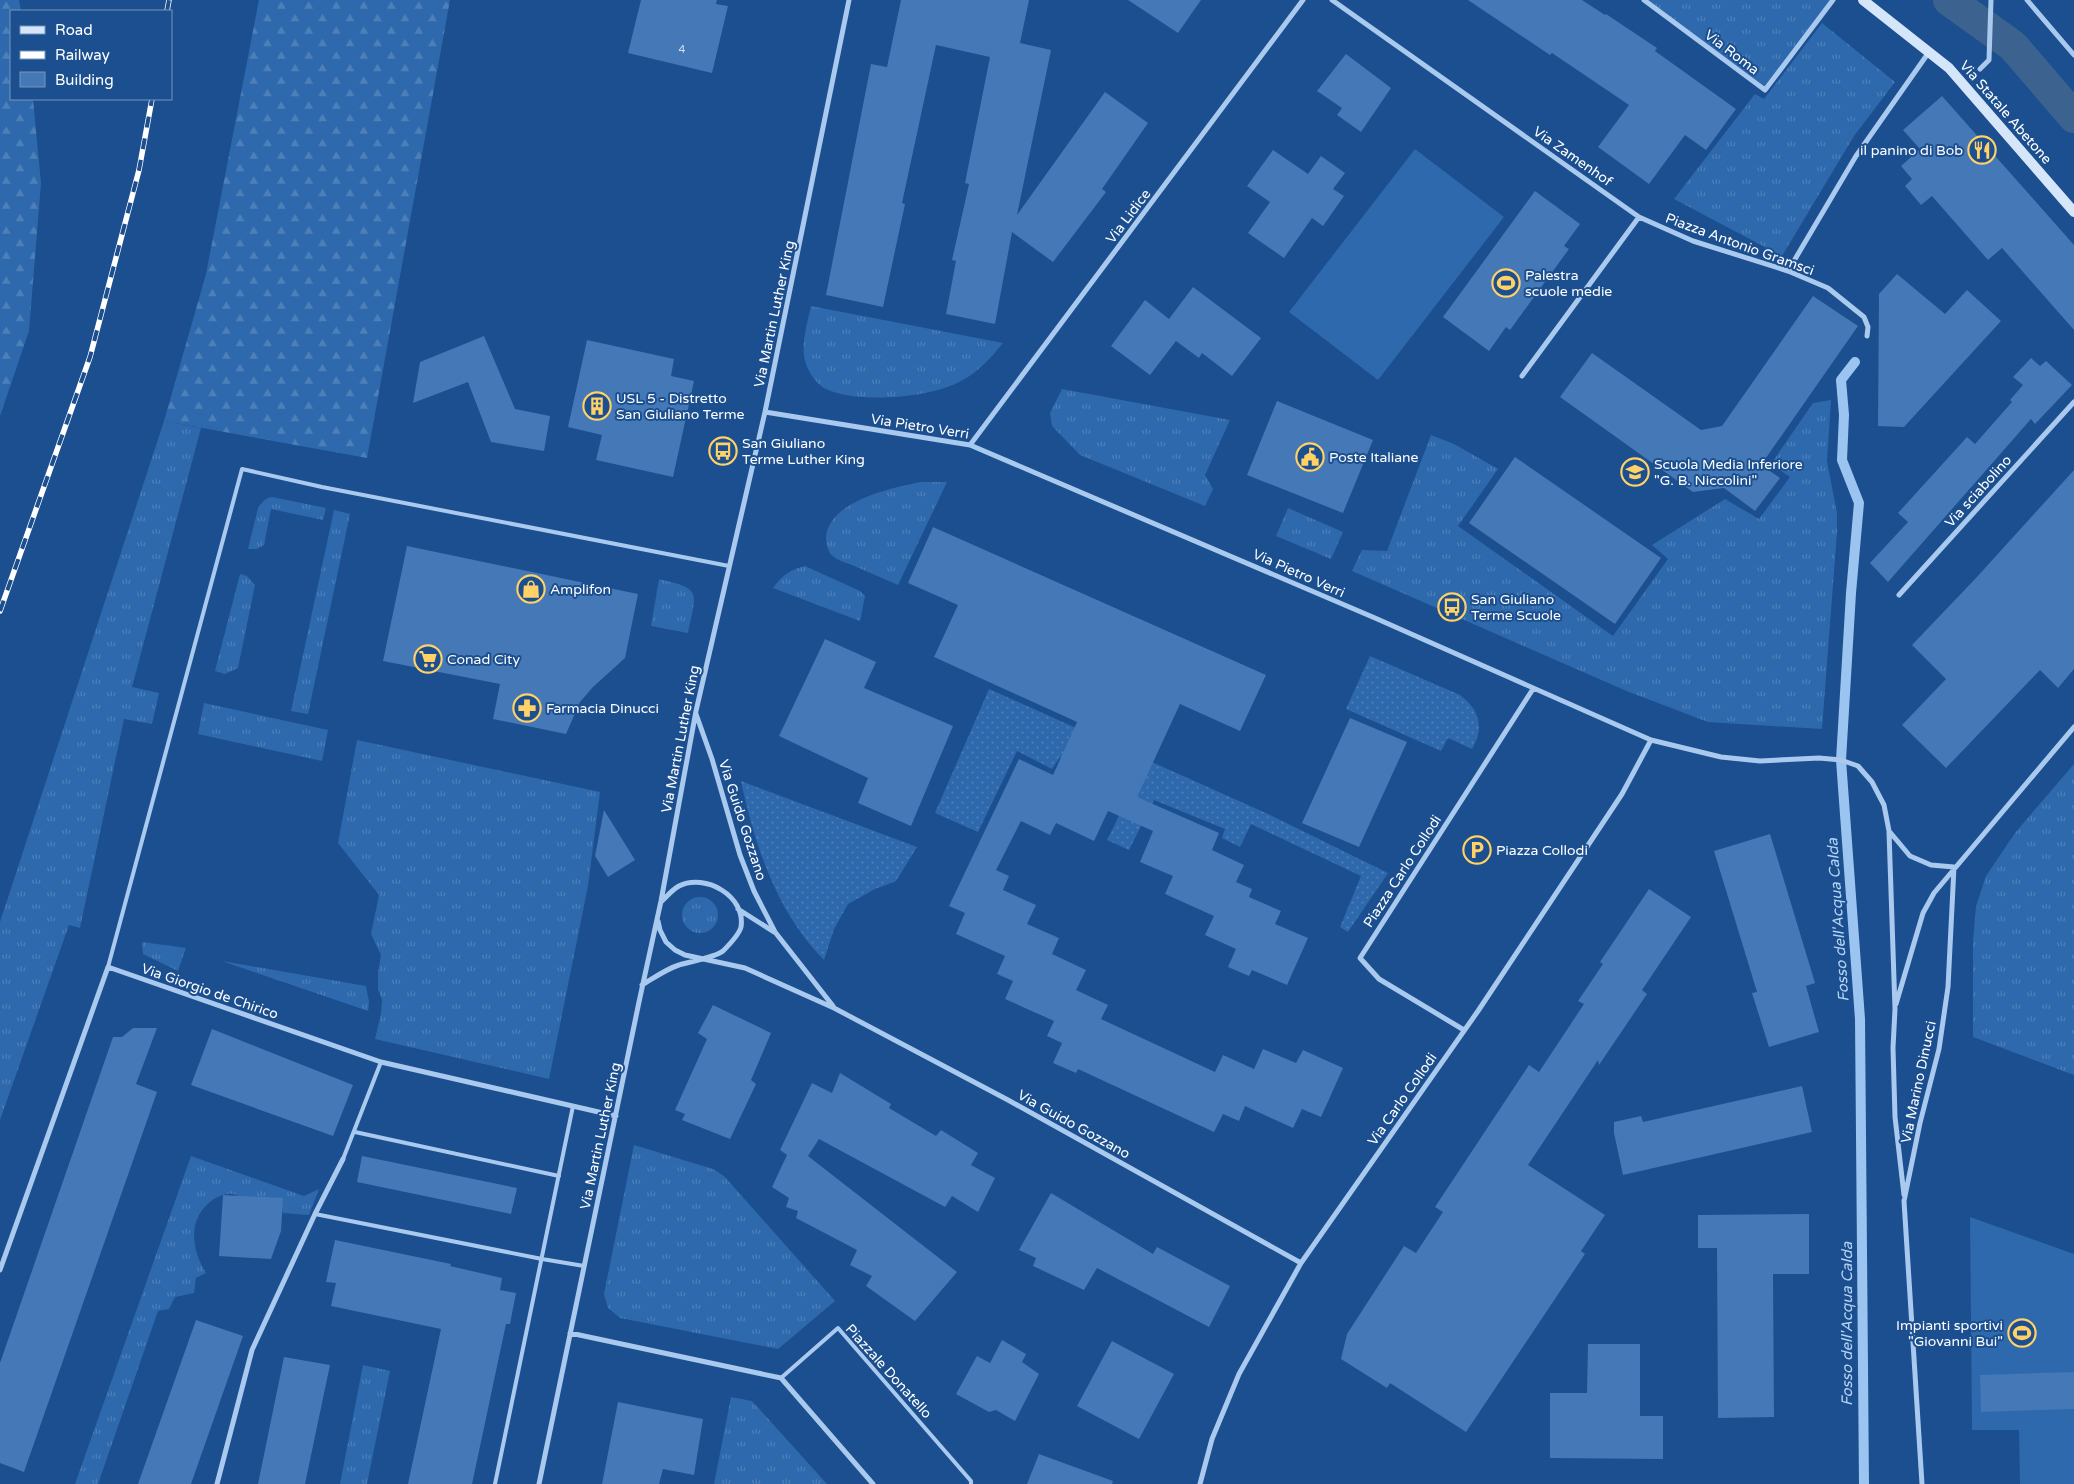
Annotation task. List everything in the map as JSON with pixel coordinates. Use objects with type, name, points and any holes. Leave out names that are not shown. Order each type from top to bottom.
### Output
[{"type":"main road","name":"Via Statale Abetone","points":[[1864,0],[1949,68],[2074,212]]},
{"type":"street","name":"Via Martin Luther King","points":[[539,1484],[642,985],[662,901],[696,711],[765,412],[849,0]]},
{"type":"street","name":"Via Lidice","points":[[970,444],[1304,0]]},
{"type":"street","name":"Via Zamenhof","points":[[1332,0],[1640,217]]},
{"type":"street","name":"Via Roma","points":[[1644,0],[1765,90],[1833,0]]},
{"type":"street","points":[[1980,69],[1989,60],[1991,0]]},
{"type":"street","points":[[2027,0],[2074,55]]},
{"type":"street","points":[[1788,271],[1856,156],[1929,52]]},
{"type":"street","name":"Piazza Antonio Gramsci","points":[[1640,217],[1693,241],[1788,271],[1828,288],[1864,317],[1868,327],[1867,336]]},
{"type":"street","points":[[1522,376],[1640,217]]},
{"type":"street","name":"Via sciabolino","points":[[1899,594],[2074,402]]},
{"type":"street","name":"Via Pietro Verri","points":[[765,412],[970,444],[1233,556],[1651,740],[1721,757],[1760,761],[1819,758],[1841,760],[1858,766],[1872,782],[1884,805],[1889,831]]},
{"type":"street","name":"Piazza Carlo Collodi","points":[[1464,1030],[1379,979],[1360,958],[1533,689]]},
{"type":"street","name":"Via Guido Gozzano","points":[[696,711],[740,856],[754,891],[775,932],[834,1008]]},
{"type":"street","points":[[1895,1009],[1923,913],[1934,893],[1954,867],[2074,728]]},
{"type":"street","name":"Via Carlo Collodi","points":[[1200,1484],[1212,1439],[1239,1374],[1301,1263],[1464,1030],[1622,794],[1651,740]]},
{"type":"street","points":[[1889,831],[1910,856],[1931,865],[1954,867]]},
{"type":"street","points":[[1889,831],[1895,1009],[1893,1048],[1895,1117],[1904,1201]]},
{"type":"street","name":"Via Marino Dinucci","points":[[1922,1484],[1904,1201],[1920,1123],[1939,1048],[1946,1004],[1954,867]]},
{"type":"street","name":"Via Guido Gozzano","points":[[662,901],[680,885],[701,883],[726,892],[738,909],[775,932]]},
{"type":"street","name":"Via Guido Gozzano","points":[[642,985],[677,965],[721,953],[736,936],[741,927],[738,909]]},
{"type":"street","name":"Via Guido Gozzano","points":[[658,916],[660,930],[666,942],[675,950],[685,955],[745,968],[834,1008],[1008,1100],[1301,1263]]},
{"type":"street","points":[[0,1270],[108,968]]},
{"type":"street","name":"Via Giorgio de Chirico","points":[[108,968],[381,1062],[616,1116]]},
{"type":"street","points":[[217,1484],[252,1350],[315,1214],[343,1159]]},
{"type":"street","points":[[570,1333],[781,1378],[873,1484]]},
{"type":"lane","points":[[108,968],[242,469],[322,487],[729,566]]},
{"type":"lane","points":[[343,1159],[381,1062]]},
{"type":"lane","points":[[495,1484],[573,1106]]},
{"type":"lane","points":[[355,1132],[559,1176]]},
{"type":"lane","points":[[315,1214],[584,1266]]},
{"type":"lane","name":"Piazzale Donatello","points":[[781,1378],[838,1328],[972,1481],[971,1484]]},
{"type":"green space","points":[[0,0],[19,0],[21,10],[10,10],[10,100],[33,100],[41,183],[29,331],[0,416]]},
{"type":"green space","points":[[259,0],[450,0],[367,458],[164,421],[206,274]]},
{"type":"green space","points":[[1644,0],[1833,0],[1765,90]]},
{"type":"green space","points":[[1822,23],[1895,82],[1854,136],[1782,256],[1674,199],[1755,94],[1764,99]]},
{"type":"green space","points":[[1415,149],[1504,217],[1378,380],[1289,312]]},
{"type":"green space","points":[[811,306],[1003,343],[979,369],[961,381],[932,392],[874,398],[839,394],[822,387],[811,375],[806,365],[804,343]]},
{"type":"green space","points":[[1062,389],[1230,420],[1205,475],[1213,489],[1205,506],[1080,455],[1052,426],[1050,413]]},
{"type":"green space","points":[[1831,400],[1827,461],[1837,513],[1837,532],[1822,729],[1708,722],[1629,692],[1352,571],[1362,550],[1387,551],[1431,435],[1454,444],[1498,469],[1458,526],[1613,636],[1668,559],[1652,545],[1725,499],[1759,519],[1790,477],[1771,464],[1813,403]]},
{"type":"green space","points":[[164,421],[201,428],[132,687],[159,693],[152,724],[124,719],[80,928],[69,925],[0,1120],[0,922]]},
{"type":"green space","points":[[921,482],[947,482],[898,585],[838,560],[830,553],[826,536],[830,524],[839,513],[864,498]]},
{"type":"green space","points":[[272,497],[326,508],[323,520],[271,509],[264,545],[257,549],[248,549],[258,508],[267,498]]},
{"type":"green space","points":[[1288,508],[1343,532],[1331,559],[1276,536]]},
{"type":"green space","points":[[334,510],[350,514],[308,714],[291,711]]},
{"type":"green space","points":[[805,566],[860,591],[865,596],[860,621],[773,588],[787,574]]},
{"type":"green space","points":[[240,574],[247,576],[255,585],[238,668],[225,674],[215,671]]},
{"type":"green space","points":[[659,579],[683,586],[693,594],[693,609],[688,633],[651,626]]},
{"type":"green space","points":[[1370,656],[1460,695],[1467,700],[1476,713],[1479,726],[1472,749],[1448,738],[1441,751],[1346,709]]},
{"type":"green space","points":[[989,689],[1268,814],[1388,873],[1348,932],[1340,927],[1361,876],[1251,824],[1240,847],[1222,838],[1225,829],[1154,800],[1129,850],[1107,840],[1132,790],[1060,757],[1052,769],[1017,751],[978,832],[935,813]]},
{"type":"green space","points":[[204,703],[328,730],[322,761],[198,734]]},
{"type":"green space","points":[[357,740],[600,792],[588,886],[549,1079],[375,1039],[382,1000],[378,989],[381,955],[371,934],[379,895],[338,843]]},
{"type":"green space","points":[[2074,764],[2074,1075],[1973,1037],[1973,941],[1976,906],[1986,876],[2015,833]]},
{"type":"green space","points":[[741,781],[917,847],[896,881],[875,889],[848,904],[834,929],[824,960],[807,941],[780,899],[753,829]]},
{"type":"green space","points":[[700,897],[707,898],[713,902],[717,908],[717,922],[713,928],[707,932],[700,933],[693,932],[687,928],[683,922],[682,915],[683,908],[687,902],[693,898]]},
{"type":"green space","points":[[142,942],[186,948],[178,971],[143,954]]},
{"type":"green space","points":[[222,961],[366,986],[369,1002],[368,1011]]},
{"type":"green space","points":[[634,1145],[713,1169],[724,1176],[835,1301],[778,1349],[620,1318],[608,1308],[604,1294]]},
{"type":"green space","points":[[191,1156],[304,1196],[319,1189],[309,1215],[283,1213],[281,1207],[253,1202],[232,1194],[217,1197],[203,1209],[195,1227],[194,1236],[197,1255],[206,1273],[196,1278],[194,1293],[175,1297],[169,1309],[158,1311],[98,1484],[75,1484]]},
{"type":"green space","name":"Impianti sportivi \"Giovanni Bui\"","points":[[1970,1217],[2074,1254],[2074,1484],[2020,1484],[2019,1430],[1972,1430]]},
{"type":"green space","points":[[363,1365],[390,1371],[367,1484],[340,1484]]},
{"type":"green space","points":[[731,1397],[752,1401],[827,1484],[714,1484]]},
{"type":"building","points":[[641,0],[717,0],[716,4],[728,6],[712,73],[628,53]]},
{"type":"building","points":[[901,0],[1029,0],[1020,43],[1051,50],[1017,215],[1105,92],[1148,123],[1102,189],[1106,192],[1053,262],[1012,232],[995,324],[946,314],[956,261],[952,260],[969,184],[965,183],[990,57],[936,45],[902,203],[905,204],[883,307],[826,295],[871,64],[887,67]]},
{"type":"building","points":[[1128,0],[1201,0],[1178,33]]},
{"type":"building","points":[[1468,0],[1582,0],[1657,48],[1655,51],[1736,109],[1706,150],[1685,135],[1649,184],[1598,147],[1629,105]]},
{"type":"building","points":[[1346,54],[1391,88],[1361,132],[1337,115],[1342,108],[1317,91]]},
{"type":"building","points":[[1942,96],[2074,245],[2074,330],[2002,248],[1988,260],[1932,196],[1921,205],[1905,186],[1912,179],[1901,166],[1920,149],[1903,130]]},
{"type":"building","points":[[1273,150],[1308,174],[1321,156],[1345,173],[1333,189],[1344,196],[1323,226],[1312,218],[1284,258],[1248,233],[1270,202],[1247,186]]},
{"type":"building","name":"Palestra scuole medie","points":[[1535,191],[1580,224],[1564,246],[1569,249],[1510,330],[1506,327],[1489,351],[1443,317]]},
{"type":"building","points":[[1897,274],[1945,314],[1967,290],[2001,321],[1904,427],[1878,426],[1879,294]]},
{"type":"building","points":[[1193,287],[1261,338],[1232,376],[1202,353],[1199,358],[1176,341],[1150,375],[1111,346],[1145,300],[1169,319]]},
{"type":"building","points":[[1813,296],[1858,326],[1761,465],[1780,478],[1755,511],[1724,488],[1693,492],[1560,397],[1592,353],[1701,430],[1722,426]]},
{"type":"building","points":[[484,336],[515,409],[550,416],[544,451],[491,442],[468,382],[413,403],[420,362]]},
{"type":"building","name":"USL 5 - Distretto San Giuliano Terme","points":[[587,340],[674,359],[671,376],[694,381],[673,477],[596,460],[602,435],[568,427]]},
{"type":"building","points":[[2031,358],[2040,366],[2046,361],[2072,385],[2035,424],[2031,419],[1888,582],[1870,563],[1908,522],[1898,513],[1967,437],[1975,444],[2012,402],[2010,400],[2023,385],[2013,377]]},
{"type":"building","name":"Poste Italiane","points":[[1277,401],[1373,440],[1343,513],[1247,475]]},
{"type":"building","points":[[1515,457],[1661,558],[1615,624],[1469,523]]},
{"type":"building","points":[[2074,470],[2074,669],[2058,688],[2040,670],[1946,768],[1902,725],[1946,679],[1912,645]]},
{"type":"building","points":[[933,527],[1266,675],[1240,731],[1180,704],[1137,797],[1219,833],[1212,850],[1244,865],[1236,882],[1252,889],[1249,897],[1281,911],[1275,924],[1308,938],[1287,985],[1252,970],[1249,976],[1228,967],[1236,949],[1205,935],[1214,916],[1165,894],[1173,876],[1140,862],[1153,831],[1108,811],[1094,841],[1056,823],[1050,835],[1021,821],[996,870],[1009,876],[1003,890],[1036,905],[1027,924],[1059,938],[1052,954],[1086,970],[1076,990],[1108,1005],[1101,1019],[1215,1072],[1223,1055],[1254,1069],[1263,1049],[1296,1063],[1303,1050],[1343,1068],[1321,1117],[1302,1109],[1293,1128],[1245,1106],[1239,1121],[1223,1114],[1214,1132],[1078,1069],[1076,1073],[1053,1063],[1062,1043],[1047,1036],[1054,1021],[1005,999],[1013,981],[997,974],[1005,956],[956,934],[965,913],[949,906],[1019,759],[1053,775],[1077,722],[934,657],[958,605],[908,583]]},
{"type":"building","points":[[407,546],[638,594],[625,658],[593,687],[580,702],[566,734],[493,719],[500,684],[383,661]]},
{"type":"building","points":[[825,639],[876,662],[864,688],[953,726],[911,826],[858,803],[868,778],[779,736]]},
{"type":"building","points":[[1350,718],[1407,742],[1359,847],[1302,823]]},
{"type":"building","points":[[604,810],[635,860],[608,877],[595,856]]},
{"type":"building","points":[[1770,834],[1815,983],[1806,986],[1819,1032],[1769,1047],[1752,993],[1757,992],[1714,851]]},
{"type":"building","points":[[1649,889],[1691,917],[1642,990],[1647,994],[1599,1065],[1598,1060],[1528,1165],[1605,1215],[1581,1251],[1585,1254],[1466,1432],[1390,1383],[1387,1388],[1341,1359],[1347,1334],[1404,1246],[1416,1253],[1443,1212],[1435,1207],[1529,1065],[1539,1072],[1584,1004],[1578,1001],[1603,964],[1600,962]]},
{"type":"building","points":[[713,1005],[771,1033],[751,1080],[756,1084],[730,1139],[682,1120],[685,1114],[675,1110],[707,1039],[698,1033]]},
{"type":"building","points":[[133,1028],[157,1028],[136,1084],[157,1092],[24,1472],[0,1463],[0,1363],[113,1037],[122,1037]]},
{"type":"building","points":[[212,1029],[353,1085],[333,1136],[191,1085]]},
{"type":"building","points":[[840,1073],[891,1104],[889,1108],[936,1136],[941,1130],[978,1153],[971,1165],[995,1178],[978,1212],[952,1196],[945,1207],[819,1139],[808,1156],[957,1272],[915,1321],[866,1286],[872,1276],[850,1265],[857,1250],[796,1218],[798,1211],[786,1207],[789,1198],[772,1187],[787,1155],[780,1150],[812,1083],[832,1093]]},
{"type":"building","points":[[1802,1086],[1812,1132],[1623,1175],[1614,1133],[1614,1122],[1641,1116],[1643,1122]]},
{"type":"building","points":[[362,1156],[517,1188],[511,1214],[357,1182]]},
{"type":"building","points":[[1051,1193],[1153,1254],[1157,1247],[1230,1286],[1209,1327],[1097,1268],[1084,1290],[1033,1266],[1036,1258],[1019,1250]]},
{"type":"building","points":[[223,1195],[283,1198],[281,1231],[271,1259],[219,1256]]},
{"type":"building","points":[[1809,1214],[1809,1274],[1773,1274],[1774,1417],[1718,1418],[1717,1248],[1698,1248],[1698,1215]]},
{"type":"building","points":[[335,1240],[451,1264],[450,1266],[502,1278],[500,1290],[516,1293],[510,1324],[506,1324],[472,1484],[408,1484],[441,1329],[331,1306],[336,1283],[326,1282]]},
{"type":"building","points":[[196,1320],[243,1336],[191,1484],[138,1484]]},
{"type":"building","points":[[1002,1340],[1026,1354],[1022,1362],[1039,1374],[1015,1421],[996,1410],[989,1412],[956,1394],[977,1356],[990,1363]]},
{"type":"building","points":[[1112,1341],[1174,1374],[1139,1439],[1077,1406]]},
{"type":"building","points":[[1588,1344],[1640,1344],[1640,1416],[1663,1416],[1663,1459],[1550,1458],[1550,1393],[1587,1393]]},
{"type":"building","points":[[284,1357],[330,1365],[305,1484],[258,1484]]},
{"type":"building","points":[[2074,1372],[2074,1409],[1981,1412],[1980,1375]]},
{"type":"building","points":[[618,1402],[703,1419],[694,1475],[663,1469],[659,1484],[602,1484]]},
{"type":"building","points":[[1039,1454],[1113,1481],[1112,1484],[1027,1484]]},
{"type":"waterway","points":[[1949,0],[2013,46],[2074,117]]},
{"type":"waterway","name":"Fosso dell'Acqua Calda","points":[[1855,362],[1841,380],[1844,415],[1842,460],[1859,503],[1851,593],[1841,760],[1860,1019],[1864,1484]]},
{"type":"railway","points":[[167,10],[169,0]]},
{"type":"railway","points":[[0,611],[90,357],[139,170],[152,100]]},
{"type":"place","name":"il panino di Bob","points":[[1982,150]]},
{"type":"place","name":"Palestra scuole medie","points":[[1506,283]]},
{"type":"place","name":"USL 5 - Distretto San Giuliano Terme","points":[[597,406]]},
{"type":"place","name":"San Giuliano Terme Luther King","points":[[723,451]]},
{"type":"place","name":"Poste Italiane","points":[[1310,457]]},
{"type":"place","name":"Scuola Media Inferiore \"G. B. Niccolini\"","points":[[1635,472]]},
{"type":"place","name":"Amplifon","points":[[531,589]]},
{"type":"place","name":"San Giuliano Terme Scuole","points":[[1452,607]]},
{"type":"place","name":"Conad City","points":[[428,659]]},
{"type":"place","name":"Farmacia Dinucci","points":[[527,708]]},
{"type":"place","name":"Piazza Collodi","points":[[1477,850]]},
{"type":"place","name":"Impianti sportivi \"Giovanni Bui\"","points":[[2022,1333]]}]
